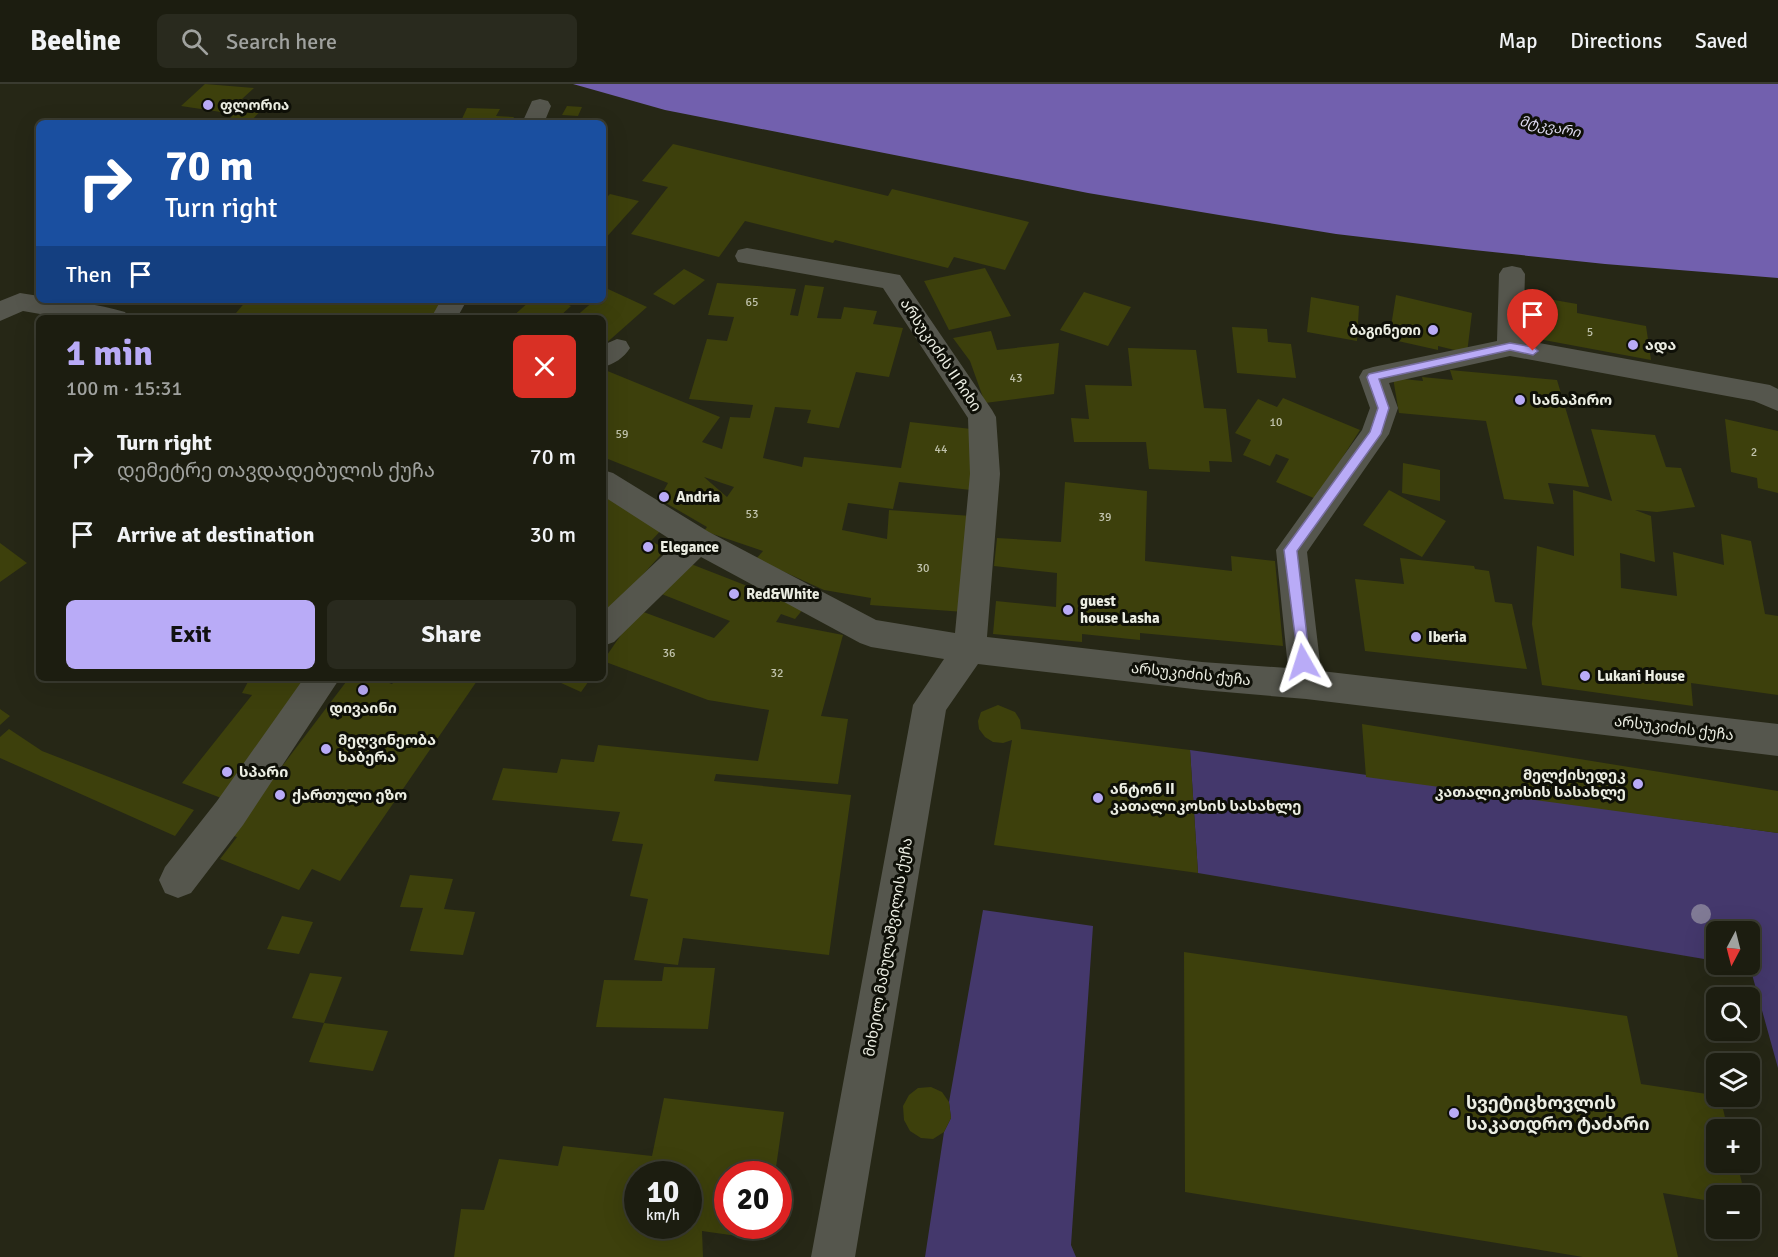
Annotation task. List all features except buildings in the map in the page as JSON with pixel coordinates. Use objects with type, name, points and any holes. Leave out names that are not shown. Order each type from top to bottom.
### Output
[{"type":"street","name":"არსუკიძის II ჩიხი","points":[[747,256],[891,281],[982,417],[985,474],[970,649]]},
{"type":"street","points":[[1510,347],[1512,274]]},
{"type":"street","points":[[0,312],[20,302],[98,315]]},
{"type":"street","points":[[1306,684],[1290,550],[1375,434],[1384,408],[1372,377],[1510,347],[1760,392],[1778,401]]},
{"type":"street","name":"არსუკიძის ქუჩა","points":[[606,483],[698,541],[871,633],[970,649],[1202,676],[1306,684],[1778,740]]},
{"type":"street","points":[[606,629],[698,541]]},
{"type":"street","name":"მიხეილ მამულაშვილის ქუჩა","points":[[833,1257],[930,705],[970,649]]},
{"type":"street","points":[[178,880],[230,813],[321,681]]},
{"type":"shaded area","points":[[1190,750],[1778,833],[1778,1068],[1760,1003],[1760,987],[1756,987],[1752,975],[1760,975],[1760,921],[1706,921],[1706,959],[1198,873]]},
{"type":"shaded area","points":[[983,910],[1093,926],[1071,1245],[1076,1257],[925,1257],[944,1132],[951,1118],[949,1102]]},
{"type":"water","name":"მტკვარი","points":[[573,84],[1778,84],[1778,278],[1605,264],[1336,234],[1088,193],[665,110]]},
{"type":"place","name":"ფლორია","points":[[208,105]]},
{"type":"place","name":"ბაგინეთი","points":[[1433,330]]},
{"type":"place","name":"ადა","points":[[1633,345]]},
{"type":"place","name":"სანაპირო","points":[[1520,400]]},
{"type":"place","name":"Andria","points":[[664,497]]},
{"type":"place","name":"Elegance","points":[[648,547]]},
{"type":"place","name":"Red&White","points":[[734,594]]},
{"type":"place","name":"guest house Lasha","points":[[1068,610]]},
{"type":"place","name":"Iberia","points":[[1416,637]]},
{"type":"place","name":"Lukani House","points":[[1585,676]]},
{"type":"place","name":"დივაინი","points":[[363,690]]},
{"type":"place","name":"მეღვინეობა ხაბერა","points":[[326,749]]},
{"type":"place","name":"სპარი","points":[[227,772]]},
{"type":"place","name":"მელქისედეკ კათალიკოსის სასახლე","points":[[1638,784]]},
{"type":"place","name":"ქართული ეზო","points":[[280,795]]},
{"type":"place","name":"ანტონ II კათალიკოსის სასახლე","points":[[1098,798]]},
{"type":"place","name":"სვეტიცხოვლის საკათდრო ტაძარი","points":[[1454,1113]]},
{"type":"route","points":[[1303,662],[1290,550],[1375,434],[1384,408],[1372,377],[1510,347],[1533,351]]}]
